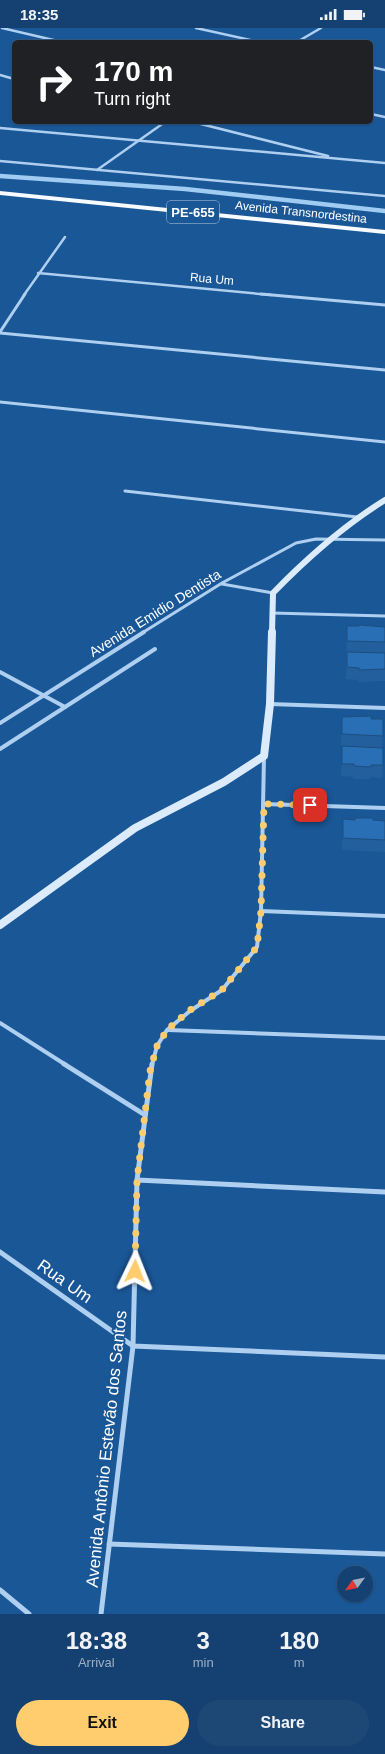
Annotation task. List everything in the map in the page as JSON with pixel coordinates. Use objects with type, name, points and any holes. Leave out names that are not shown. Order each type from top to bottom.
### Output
[{"type":"main road","name":"Avenida Transnordestina","points":[[0,193],[385,232]]},
{"type":"street","points":[[2,28],[53,40]]},
{"type":"street","points":[[196,28],[251,40]]},
{"type":"street","points":[[300,40],[321,28]]},
{"type":"street","points":[[373,67],[385,70]]},
{"type":"street","points":[[0,75],[12,78]]},
{"type":"street","points":[[373,114],[385,117]]},
{"type":"street","points":[[96,170],[162,124]]},
{"type":"street","points":[[201,124],[336,159]]},
{"type":"street","points":[[0,128],[385,163]]},
{"type":"street","points":[[0,161],[385,196]]},
{"type":"street","points":[[65,237],[38,273],[0,333],[385,370]]},
{"type":"street","name":"Rua Um","points":[[38,273],[385,305]]},
{"type":"street","points":[[0,402],[385,442]]},
{"type":"street","points":[[126,491],[357,517]]},
{"type":"street","points":[[0,925],[136,828],[224,782],[264,756],[270,704],[272,593],[328,540],[357,517],[385,500]]},
{"type":"street","name":"Avenida Emidio Dentista","points":[[0,723],[222,584],[296,543],[311,539],[385,540]]},
{"type":"street","points":[[222,584],[272,593]]},
{"type":"street","points":[[272,613],[385,616]]},
{"type":"street","points":[[0,749],[155,649]]},
{"type":"street","points":[[0,672],[65,707]]},
{"type":"street","points":[[270,704],[385,708]]},
{"type":"street","name":"Avenida Antônio Estevão dos Santos","points":[[101,1614],[133,1346],[137,1180],[150,1071],[157,1046],[167,1030],[190,1010],[222,990],[257,947],[261,911],[264,756]]},
{"type":"street","points":[[264,804],[385,808]]},
{"type":"street","points":[[261,911],[385,916]]},
{"type":"street","points":[[0,1023],[145,1115]]},
{"type":"street","points":[[167,1030],[385,1038]]},
{"type":"street","points":[[137,1180],[385,1192]]},
{"type":"street","name":"Rua Um","points":[[0,1252],[133,1346]]},
{"type":"street","points":[[133,1346],[385,1357]]},
{"type":"street","points":[[109,1544],[385,1554]]},
{"type":"street","points":[[0,1590],[29,1614]]},
{"type":"building","points":[[359,625],[385,627],[385,642],[347,641],[347,626]]},
{"type":"building","points":[[347,652],[385,653],[385,669],[359,670],[359,668],[347,667]]},
{"type":"building","points":[[371,716],[371,719],[383,719],[383,736],[342,734],[342,717]]},
{"type":"building","points":[[342,746],[383,748],[383,765],[371,765],[371,767],[354,766],[354,764],[342,764]]},
{"type":"building","points":[[355,818],[373,818],[373,820],[385,821],[385,840],[343,838],[343,819],[355,820]]},
{"type":"waterway","points":[[0,176],[185,189],[385,211]]},
{"type":"route","points":[[135,1271],[137,1180],[150,1071],[157,1046],[167,1030],[190,1010],[222,990],[257,947],[261,911],[264,804],[310,805]]}]
